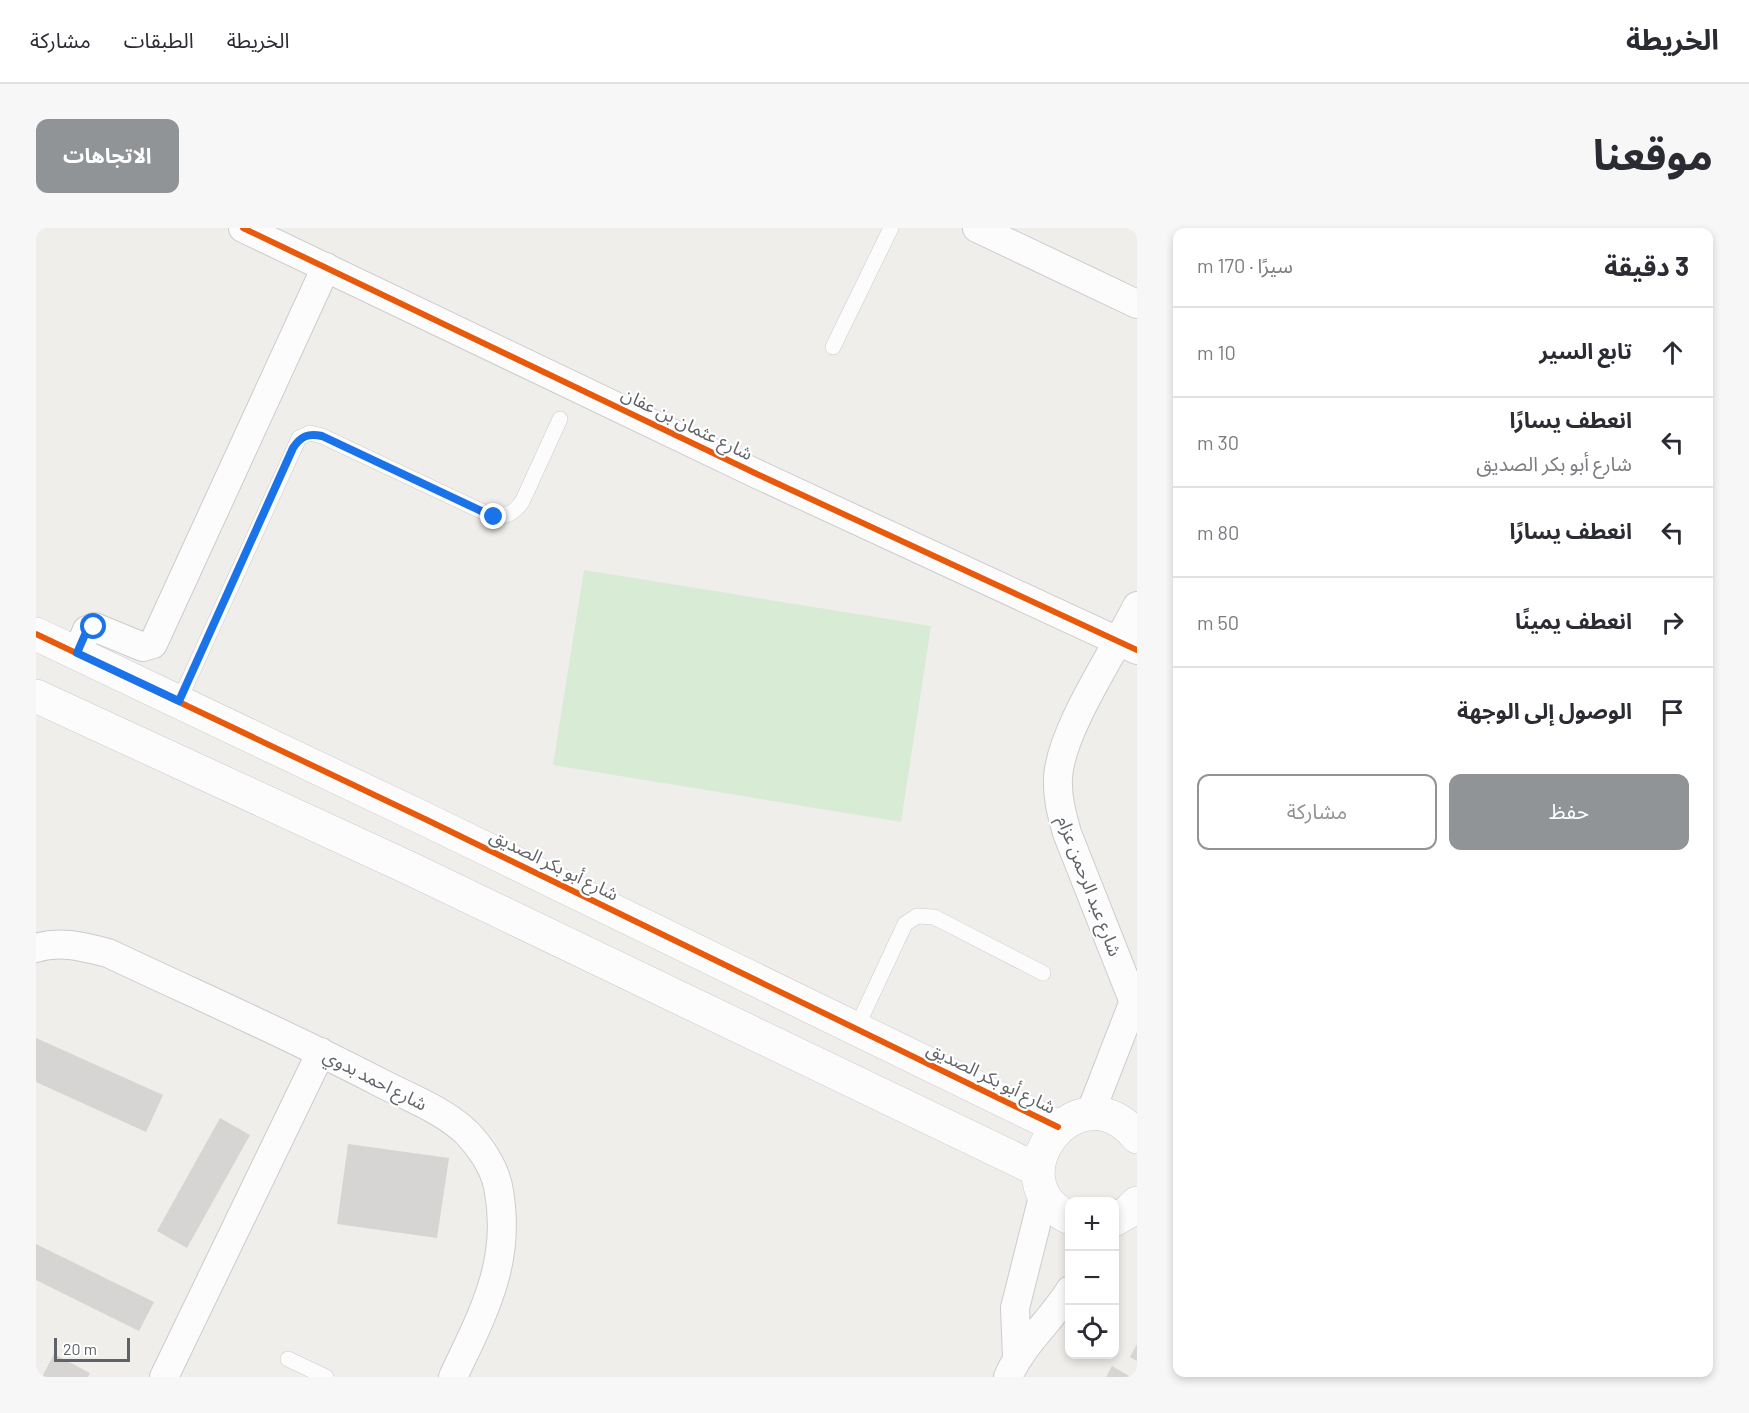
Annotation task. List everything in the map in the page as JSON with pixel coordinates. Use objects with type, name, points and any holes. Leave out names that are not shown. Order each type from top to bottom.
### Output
[{"type":"street","name":"شارع عثمان بن عفان","points":[[243,228],[759,475],[1128,646]]},
{"type":"street","points":[[977,228],[1137,304]]},
{"type":"street","points":[[77,653],[87,630],[94,627],[143,647],[153,644],[326,267]]},
{"type":"street","name":"شارع عبد الرحمن عزام","points":[[1090,1114],[1136,1006],[1067,833],[1059,796],[1058,777],[1063,749],[1128,646],[1137,606]]},
{"type":"street","name":"شارع أبو بكر الصديق","points":[[36,634],[1058,1127]]},
{"type":"street","points":[[36,696],[409,868],[1041,1181],[1057,1210],[1065,1215]]},
{"type":"street","name":"شارع احمد بدوي","points":[[36,948],[47,945],[79,945],[108,953],[321,1052],[440,1114],[466,1131],[486,1156],[498,1185],[502,1245],[493,1291],[453,1377]]},
{"type":"street","points":[[164,1377],[321,1052]]},
{"type":"street","points":[[1012,1368],[1015,1308],[1041,1181],[1043,1146],[1058,1127],[1078,1116],[1090,1114],[1101,1115],[1122,1123],[1137,1137]]},
{"type":"street","points":[[1012,1368],[1065,1297]]},
{"type":"lane","points":[[833,347],[891,228]]},
{"type":"lane","points":[[179,701],[299,438],[310,433],[322,436],[494,517],[505,516],[515,511],[522,502],[560,419]]},
{"type":"lane","points":[[856,1029],[905,924],[917,916],[934,917],[1043,973]]},
{"type":"lane","points":[[288,1359],[326,1377]]},
{"type":"green space","points":[[584,570],[931,626],[901,822],[553,765]]},
{"type":"building","points":[[36,1038],[163,1095],[146,1132],[36,1082]]},
{"type":"building","points":[[220,1118],[250,1135],[187,1248],[157,1231]]},
{"type":"building","points":[[348,1144],[449,1158],[437,1238],[337,1224]]},
{"type":"building","points":[[36,1244],[154,1302],[139,1331],[36,1280]]},
{"type":"building","points":[[1137,1344],[1137,1361],[1130,1357]]},
{"type":"building","points":[[54,1354],[90,1373],[88,1377],[42,1377]]},
{"type":"building","points":[[1112,1366],[1131,1377],[1106,1377]]},
{"type":"cycle path","points":[[243,228],[759,475],[1137,650]]},
{"type":"cycle path","points":[[36,634],[427,820],[1058,1127]]},
{"type":"route","points":[[94,627],[87,630],[77,653],[179,701],[293,448],[299,438],[310,433],[322,436],[494,517]]}]
